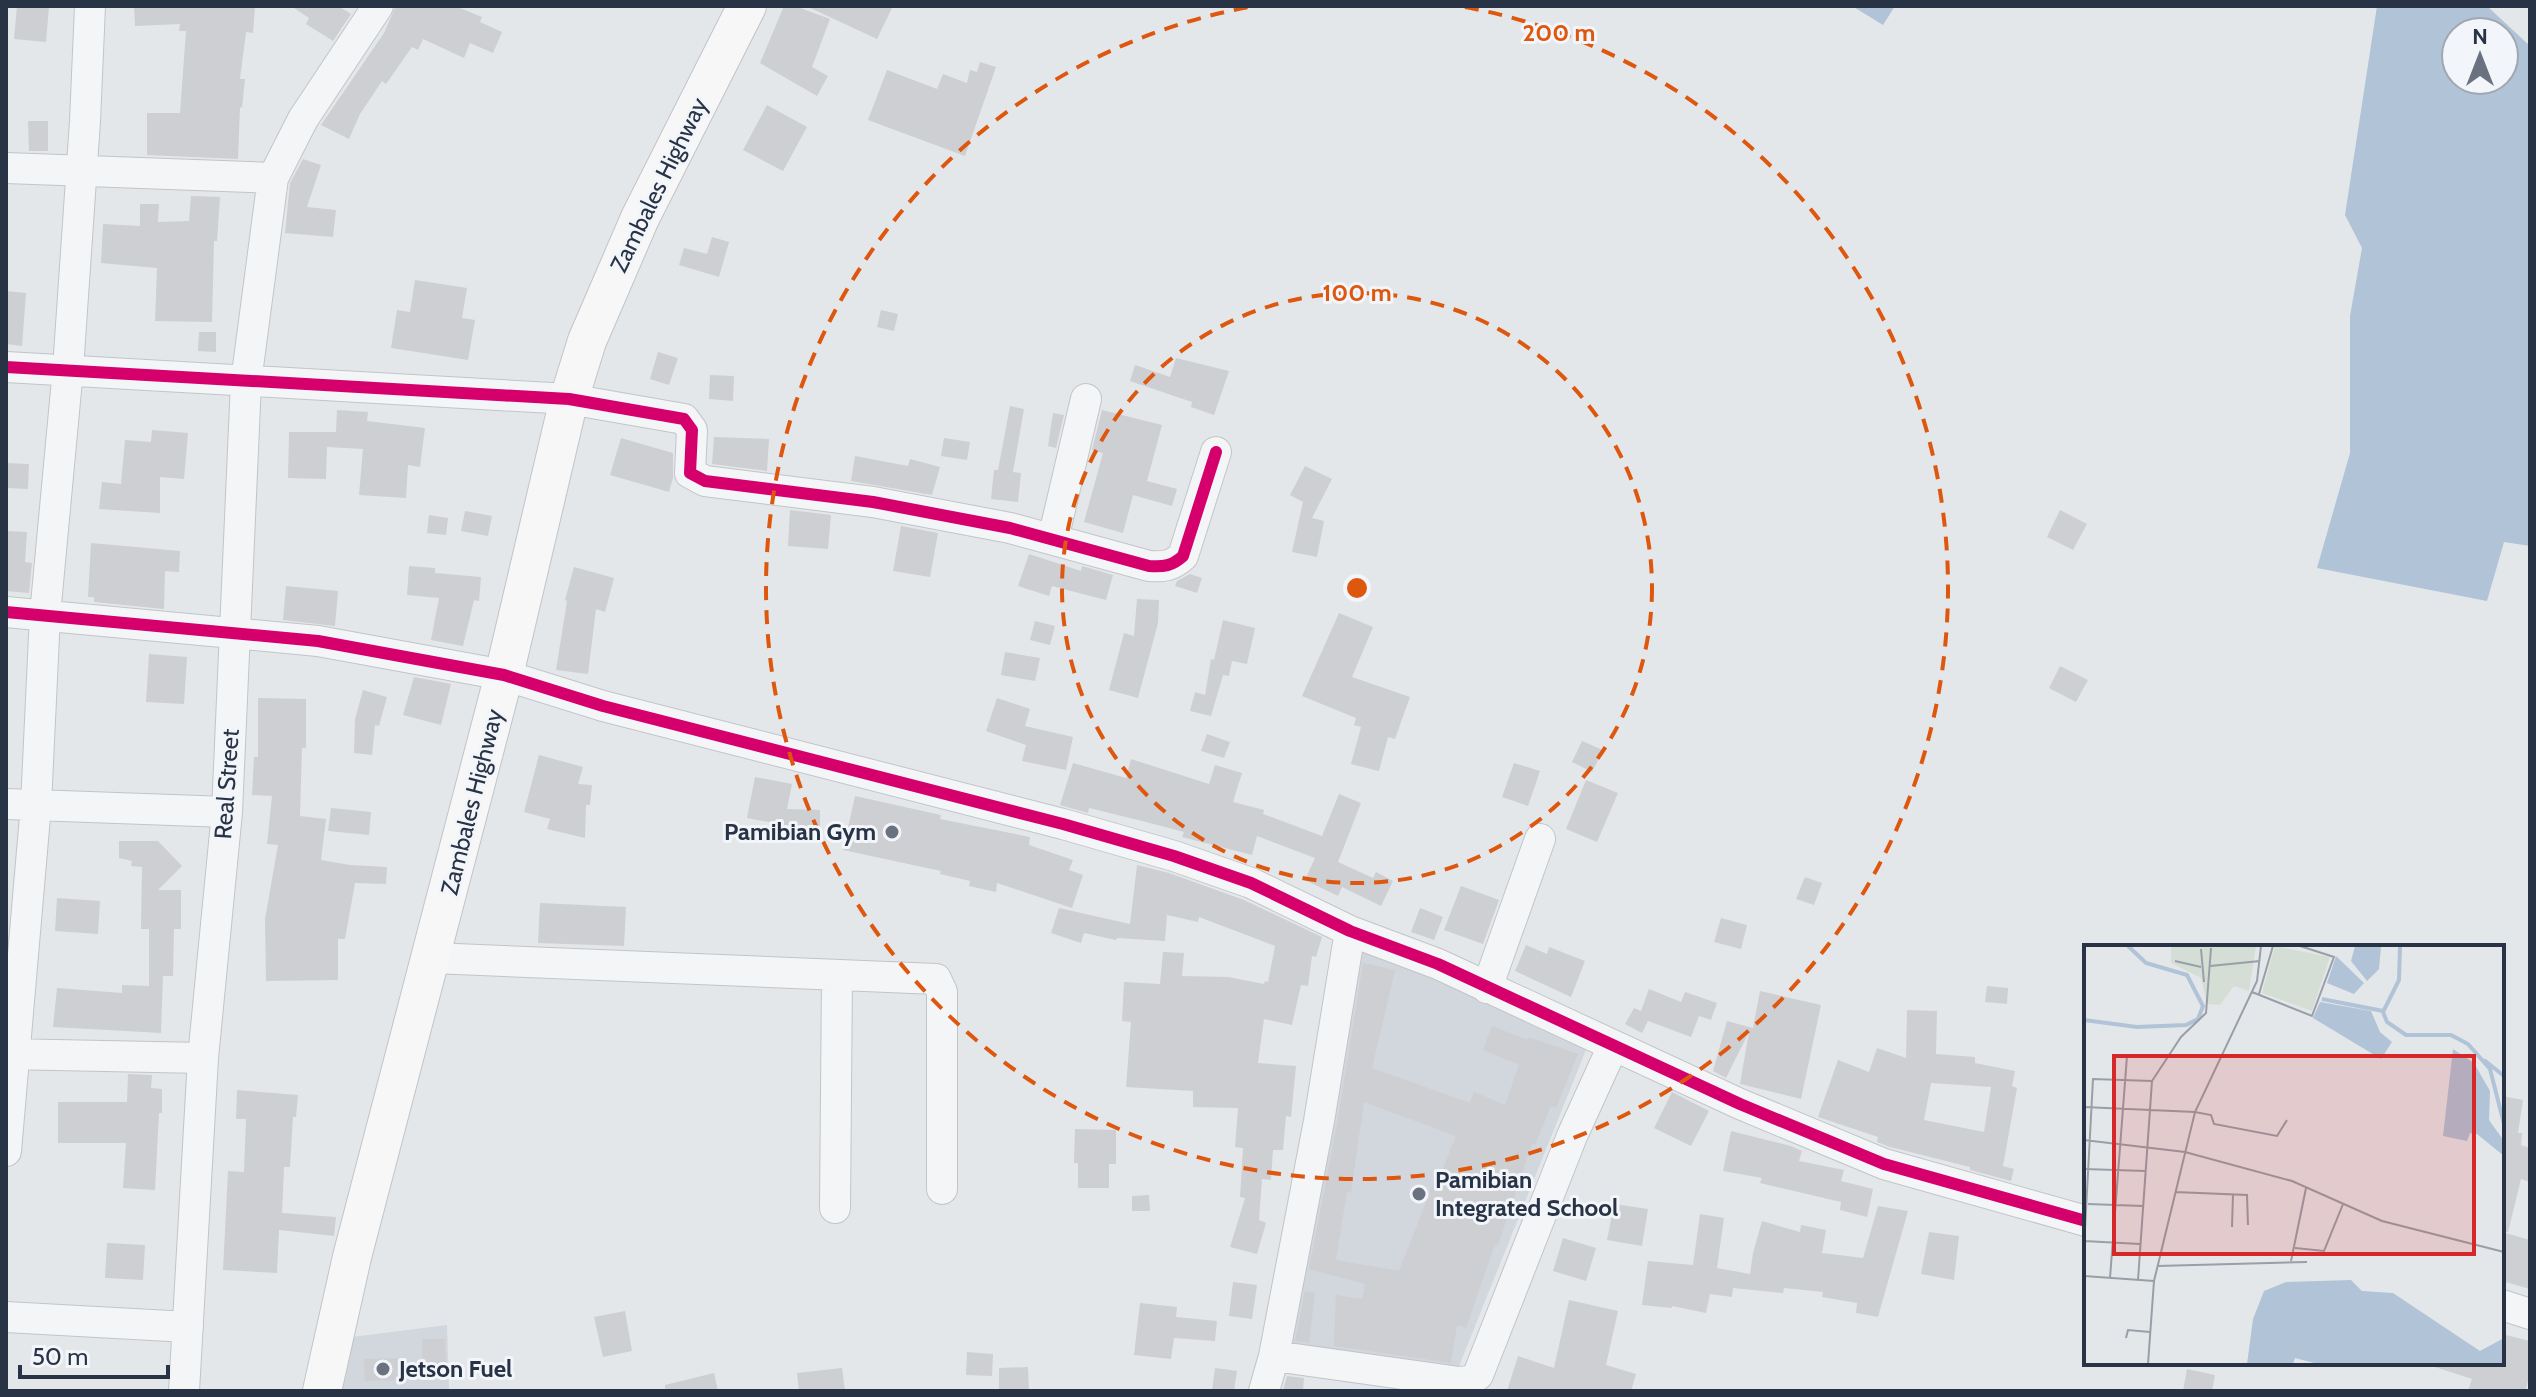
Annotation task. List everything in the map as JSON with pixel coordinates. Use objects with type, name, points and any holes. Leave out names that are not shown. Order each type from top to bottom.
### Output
[{"type":"main road","name":"Zambales Highway","points":[[322,1391],[352,1257],[504,675],[569,399],[587,341],[640,218],[747,6]]},
{"type":"street","points":[[6,1151],[10,1054],[36,805],[45,615],[68,369],[90,6]]},
{"type":"street","name":"Real Street","points":[[184,1391],[203,1058],[227,812],[246,382],[273,178],[303,119],[378,6]]},
{"type":"street","points":[[6,168],[273,178]]},
{"type":"street","points":[[6,367],[569,399],[684,419],[692,430],[690,473],[705,481],[873,502],[1053,539],[1149,566],[1164,567],[1176,563],[1183,556],[1216,452]]},
{"type":"street","points":[[1053,539],[1086,399]]},
{"type":"street","points":[[6,612],[318,641],[504,675],[603,706],[1063,824],[1174,856],[1251,883],[1350,931],[1438,964],[1740,1104],[1884,1164],[2084,1220]]},
{"type":"street","points":[[6,804],[227,812]]},
{"type":"street","points":[[1487,988],[1540,839]]},
{"type":"street","points":[[1264,1391],[1274,1356],[1319,1121],[1350,931]]},
{"type":"street","points":[[432,958],[936,979],[940,984],[942,1189]]},
{"type":"street","points":[[835,1208],[837,976]]},
{"type":"street","points":[[1274,1356],[1459,1382],[1470,1381],[1478,1375],[1572,1136],[1613,1046]]},
{"type":"street","points":[[10,1054],[203,1058]]},
{"type":"street","points":[[2504,1306],[2530,1314]]},
{"type":"street","points":[[6,1317],[188,1327]]},
{"type":"shaded area","name":"Pamibian Integrated School","points":[[1358,939],[1588,1045],[1457,1371],[1281,1342]]},
{"type":"shaded area","points":[[447,1325],[449,1391],[339,1391],[352,1337]]},
{"type":"water","points":[[1852,6],[1895,6],[1883,25]]},
{"type":"water","points":[[2377,6],[2487,6],[2498,16],[2440,16],[2440,96],[2520,96],[2520,37],[2530,46],[2530,546],[2504,542],[2487,601],[2317,568],[2350,453],[2350,316],[2362,248],[2345,215]]},
{"type":"building","points":[[17,6],[49,7],[46,42],[14,39]]},
{"type":"building","points":[[134,6],[255,7],[253,33],[246,32],[240,79],[245,79],[240,107],[238,159],[147,155],[147,113],[180,113],[186,31],[179,31],[180,24],[135,26]]},
{"type":"building","points":[[291,6],[338,6],[351,14],[333,41],[306,24],[309,18]]},
{"type":"building","points":[[396,6],[455,6],[482,17],[480,22],[502,32],[493,53],[470,43],[464,58],[423,39],[418,50],[412,47],[386,84],[382,81],[360,114],[349,139],[321,125],[384,33]]},
{"type":"building","points":[[784,6],[795,6],[830,19],[812,67],[828,76],[817,96],[760,63]]},
{"type":"building","points":[[806,6],[893,6],[877,39]]},
{"type":"building","points":[[980,62],[996,67],[965,156],[868,120],[887,70],[937,89],[943,74],[967,83],[970,70],[977,72]]},
{"type":"building","points":[[767,105],[807,127],[783,171],[743,150]]},
{"type":"building","points":[[28,121],[48,121],[48,151],[29,151]]},
{"type":"building","points":[[303,159],[321,165],[307,207],[336,210],[333,237],[285,233],[290,183]]},
{"type":"building","points":[[191,196],[220,197],[217,241],[214,241],[212,322],[155,321],[157,268],[101,263],[103,224],[140,226],[140,204],[159,204],[158,222],[189,221]]},
{"type":"building","points":[[712,237],[729,242],[719,277],[679,265],[684,248],[707,254]]},
{"type":"building","points":[[415,280],[467,288],[462,318],[475,320],[468,360],[391,348],[397,310],[410,312]]},
{"type":"building","points":[[6,291],[26,293],[22,346],[6,344]]},
{"type":"building","points":[[881,310],[898,314],[894,331],[877,327]]},
{"type":"building","points":[[199,332],[216,332],[216,352],[198,351]]},
{"type":"building","points":[[658,352],[678,358],[669,385],[650,379]]},
{"type":"building","points":[[1176,358],[1229,371],[1214,415],[1191,407],[1192,402],[1130,381],[1135,365],[1170,377]]},
{"type":"building","points":[[710,375],[734,376],[733,401],[709,399]]},
{"type":"building","points":[[1010,406],[1024,409],[1013,472],[1021,473],[1018,502],[991,499],[994,470],[998,470]]},
{"type":"building","points":[[337,410],[368,412],[367,421],[425,428],[420,467],[408,465],[406,498],[359,495],[363,449],[327,447],[326,479],[288,478],[289,432],[336,432]]},
{"type":"building","points":[[1102,410],[1162,425],[1147,481],[1177,489],[1172,506],[1133,495],[1123,533],[1084,522],[1103,453],[1092,450]]},
{"type":"building","points":[[1053,413],[1064,415],[1056,448],[1048,446]]},
{"type":"building","points":[[152,430],[188,433],[184,479],[160,477],[160,513],[99,509],[102,482],[121,484],[125,440],[151,442]]},
{"type":"building","points":[[714,437],[769,439],[767,471],[712,464]]},
{"type":"building","points":[[621,438],[673,453],[673,478],[669,492],[610,475]]},
{"type":"building","points":[[944,438],[970,442],[967,460],[941,456]]},
{"type":"building","points":[[855,456],[908,466],[910,459],[940,467],[932,495],[851,481]]},
{"type":"building","points":[[6,463],[29,464],[28,489],[6,488]]},
{"type":"building","points":[[1305,466],[1332,479],[1312,518],[1324,521],[1317,557],[1292,552],[1303,502],[1290,495]]},
{"type":"building","points":[[790,510],[831,515],[828,549],[788,546]]},
{"type":"building","points":[[2060,510],[2087,524],[2073,550],[2047,537]]},
{"type":"building","points":[[465,511],[492,516],[488,536],[461,531]]},
{"type":"building","points":[[429,515],[448,518],[446,535],[427,533]]},
{"type":"building","points":[[901,526],[938,533],[930,577],[893,571]]},
{"type":"building","points":[[6,531],[27,532],[25,562],[32,563],[29,593],[6,591]]},
{"type":"building","points":[[91,543],[180,551],[179,572],[165,571],[164,609],[94,602],[94,597],[88,597]]},
{"type":"building","points":[[1029,554],[1081,571],[1082,566],[1113,575],[1106,600],[1052,586],[1049,596],[1018,586]]},
{"type":"building","points":[[409,566],[435,568],[435,573],[481,577],[479,601],[474,600],[463,646],[431,640],[439,598],[407,595]]},
{"type":"building","points":[[574,567],[614,578],[605,612],[596,609],[588,674],[556,670],[565,600]]},
{"type":"building","points":[[1190,574],[1202,578],[1197,593],[1175,586],[1177,581]]},
{"type":"building","points":[[286,586],[338,591],[335,626],[283,620]]},
{"type":"building","points":[[1137,599],[1159,600],[1158,623],[1138,698],[1109,690],[1124,633],[1134,636]]},
{"type":"building","points":[[1339,613],[1373,627],[1352,677],[1410,697],[1395,739],[1388,737],[1379,771],[1351,764],[1361,727],[1354,725],[1356,718],[1302,696]]},
{"type":"building","points":[[1223,620],[1255,628],[1247,664],[1232,661],[1229,676],[1223,675],[1211,716],[1190,711],[1195,692],[1205,695],[1211,659],[1214,660]]},
{"type":"building","points":[[1035,621],[1055,626],[1050,645],[1030,640]]},
{"type":"building","points":[[1005,652],[1040,658],[1035,681],[1001,675]]},
{"type":"building","points":[[149,654],[187,657],[184,704],[146,702]]},
{"type":"building","points":[[2060,666],[2088,680],[2076,702],[2049,688]]},
{"type":"building","points":[[414,677],[451,684],[441,725],[403,715]]},
{"type":"building","points":[[363,690],[387,697],[379,726],[375,725],[372,755],[354,753],[355,719]]},
{"type":"building","points":[[258,698],[306,699],[306,748],[302,748],[300,816],[326,819],[321,860],[387,867],[386,884],[355,883],[345,939],[338,939],[338,980],[266,981],[265,919],[278,845],[267,844],[272,796],[252,795],[254,757],[258,757]]},
{"type":"building","points":[[997,698],[1030,709],[1025,726],[1073,737],[1066,770],[1022,761],[1026,745],[986,731]]},
{"type":"building","points":[[1207,734],[1230,742],[1224,758],[1201,751]]},
{"type":"building","points":[[1582,741],[1603,750],[1592,772],[1572,762]]},
{"type":"building","points":[[539,755],[583,767],[578,784],[592,785],[590,805],[586,805],[585,838],[547,829],[550,819],[524,812]]},
{"type":"building","points":[[1131,759],[1209,784],[1215,765],[1242,773],[1233,802],[1264,810],[1263,814],[1322,836],[1339,794],[1361,803],[1338,862],[1373,878],[1376,872],[1393,881],[1381,906],[1342,887],[1338,896],[1305,880],[1315,858],[1257,836],[1252,855],[1182,837],[1184,832],[1142,821],[1089,808],[1088,813],[1060,805],[1073,763],[1126,778]]},
{"type":"building","points":[[1514,763],[1540,771],[1528,806],[1502,797]]},
{"type":"building","points":[[755,777],[792,784],[787,809],[820,810],[820,829],[747,818]]},
{"type":"building","points":[[1586,780],[1618,793],[1597,842],[1566,829]]},
{"type":"building","points":[[855,796],[941,815],[940,819],[1030,837],[1029,845],[1073,860],[1069,870],[1083,875],[1072,908],[997,883],[996,892],[969,886],[970,881],[940,874],[941,871],[843,850]]},
{"type":"building","points":[[331,808],[371,812],[369,835],[328,831]]},
{"type":"building","points":[[119,841],[158,841],[182,866],[158,890],[181,890],[181,929],[174,929],[173,976],[163,976],[161,1033],[53,1027],[57,988],[122,993],[122,985],[149,986],[149,929],[141,929],[142,867],[131,866],[132,861],[119,858]]},
{"type":"building","points":[[1137,865],[1244,900],[1322,937],[1316,957],[1312,956],[1308,986],[1301,985],[1292,1025],[1264,1019],[1258,1063],[1296,1066],[1291,1117],[1286,1116],[1283,1150],[1273,1150],[1271,1180],[1262,1179],[1259,1220],[1266,1223],[1257,1254],[1230,1247],[1245,1198],[1240,1197],[1243,1148],[1235,1147],[1238,1108],[1193,1107],[1193,1091],[1126,1087],[1131,1022],[1122,1021],[1124,982],[1160,984],[1163,952],[1184,953],[1182,976],[1228,977],[1264,984],[1268,982],[1275,946],[1199,917],[1198,922],[1167,915],[1165,941],[1116,940],[1084,933],[1081,943],[1051,933],[1059,908],[1130,924]]},
{"type":"building","points":[[1805,877],[1822,883],[1814,905],[1796,899]]},
{"type":"building","points":[[1461,886],[1499,900],[1483,944],[1444,930]]},
{"type":"building","points":[[57,898],[100,901],[98,934],[55,931]]},
{"type":"building","points":[[540,903],[626,907],[624,946],[538,943]]},
{"type":"building","points":[[1420,908],[1443,917],[1434,940],[1411,932]]},
{"type":"building","points":[[1721,918],[1747,925],[1741,949],[1714,942]]},
{"type":"building","points":[[1526,945],[1547,954],[1549,947],[1585,961],[1571,997],[1515,971]]},
{"type":"building","points":[[1363,963],[1395,970],[1372,1068],[1470,1103],[1474,1092],[1505,1105],[1519,1065],[1483,1050],[1492,1026],[1527,1040],[1528,1037],[1578,1054],[1556,1108],[1551,1106],[1535,1145],[1532,1144],[1466,1328],[1457,1325],[1451,1363],[1334,1346],[1336,1295],[1362,1299],[1365,1284],[1309,1269]],"holes":[[[1364,1102],[1456,1136],[1399,1271],[1336,1260],[1347,1192],[1351,1192]]]},
{"type":"building","points":[[1987,986],[2008,988],[2007,1004],[1985,1002]]},
{"type":"building","points":[[1649,989],[1681,1002],[1685,992],[1717,1003],[1711,1020],[1699,1016],[1691,1037],[1648,1021],[1642,1033],[1625,1024],[1634,1008],[1641,1011]]},
{"type":"building","points":[[1760,991],[1821,1005],[1801,1099],[1740,1084],[1749,1032],[1726,1078],[1713,1071],[1727,1021],[1753,1028]]},
{"type":"building","points":[[1907,1010],[1937,1011],[1936,1054],[1975,1057],[1975,1063],[2015,1071],[2012,1086],[2017,1088],[2003,1166],[2014,1169],[2011,1181],[1890,1147],[1877,1142],[1878,1137],[1818,1117],[1838,1060],[1869,1072],[1877,1048],[1906,1058]],"holes":[[[1931,1083],[1991,1087],[1984,1132],[1924,1120]]]},
{"type":"building","points":[[128,1074],[152,1075],[151,1088],[162,1089],[155,1190],[123,1188],[126,1143],[58,1143],[58,1102],[127,1102]]},
{"type":"building","points":[[237,1090],[298,1095],[296,1117],[293,1117],[290,1167],[284,1167],[282,1213],[336,1217],[334,1236],[279,1230],[277,1273],[223,1270],[228,1171],[244,1172],[246,1119],[236,1119]]},
{"type":"building","points":[[1672,1092],[1709,1111],[1691,1146],[1654,1128]]},
{"type":"building","points":[[2504,1096],[2523,1100],[2518,1133],[2522,1133],[2521,1145],[2530,1148],[2530,1182],[2521,1179],[2508,1232],[2504,1231]]},
{"type":"building","points":[[1075,1129],[1116,1130],[1116,1164],[1109,1164],[1109,1188],[1078,1188],[1078,1163],[1074,1163]]},
{"type":"building","points":[[1731,1131],[1791,1146],[1802,1151],[1799,1161],[1844,1170],[1841,1181],[1873,1189],[1867,1217],[1840,1210],[1841,1202],[1760,1183],[1762,1178],[1723,1171]]},
{"type":"building","points":[[1149,1195],[1150,1211],[1132,1211],[1132,1196]]},
{"type":"building","points":[[1614,1204],[1648,1209],[1642,1246],[1607,1240]]},
{"type":"building","points":[[1878,1206],[1908,1211],[1878,1317],[1856,1313],[1857,1303],[1822,1297],[1823,1292],[1784,1288],[1783,1293],[1733,1288],[1732,1297],[1710,1294],[1706,1313],[1672,1306],[1642,1305],[1648,1261],[1693,1265],[1700,1214],[1724,1218],[1717,1268],[1750,1274],[1762,1221],[1800,1232],[1801,1225],[1826,1230],[1822,1253],[1863,1258]]},
{"type":"building","points":[[1929,1232],[1959,1236],[1954,1280],[1921,1274]]},
{"type":"building","points":[[2504,1233],[2530,1240],[2530,1289],[2504,1282]]},
{"type":"building","points":[[1563,1238],[1596,1248],[1586,1281],[1553,1271]]},
{"type":"building","points":[[107,1243],[145,1245],[143,1280],[105,1278]]},
{"type":"building","points":[[1233,1282],[1257,1285],[1252,1319],[1229,1316]]},
{"type":"building","points":[[1305,1291],[1315,1293],[1309,1343],[1295,1341]]},
{"type":"building","points":[[1569,1300],[1618,1311],[1606,1365],[1636,1374],[1631,1391],[1507,1391],[1518,1356],[1554,1368]]},
{"type":"building","points":[[1140,1303],[1177,1307],[1176,1317],[1217,1321],[1215,1341],[1174,1338],[1171,1359],[1134,1355]]},
{"type":"building","points":[[625,1311],[632,1351],[603,1357],[594,1317]]},
{"type":"building","points":[[2504,1334],[2530,1341],[2530,1375],[2525,1391],[2468,1391],[2472,1379],[2432,1366],[2504,1365]]},
{"type":"building","points":[[422,1339],[445,1339],[446,1367],[423,1368]]},
{"type":"building","points":[[967,1352],[993,1354],[992,1376],[966,1375]]},
{"type":"building","name":"Jetson Fuel","points":[[402,1358],[402,1380],[365,1381],[364,1359]]},
{"type":"building","points":[[1028,1367],[1029,1391],[999,1391],[999,1368]]},
{"type":"building","points":[[842,1368],[845,1391],[799,1391],[797,1373]]},
{"type":"building","points":[[1215,1368],[1237,1371],[1234,1391],[1212,1391]]},
{"type":"building","points":[[2187,1369],[2215,1375],[2212,1391],[2183,1391]]},
{"type":"building","points":[[714,1373],[718,1391],[665,1391],[665,1385]]},
{"type":"building","points":[[1287,1376],[1304,1378],[1303,1391],[1283,1391]]},
{"type":"cycle path","points":[[6,367],[569,399],[684,419],[692,430],[690,473],[705,481],[873,502],[1010,528],[1149,566],[1168,565],[1183,556],[1216,452]]},
{"type":"cycle path","points":[[6,612],[318,641],[504,675],[603,706],[1063,824],[1174,856],[1251,883],[1350,931],[1438,964],[1740,1104],[1884,1164],[2084,1220]]},
{"type":"place","name":"Pamibian Gym","points":[[892,832]]},
{"type":"place","name":"Pamibian Integrated School","points":[[1419,1194]]},
{"type":"place","name":"Jetson Fuel","points":[[383,1369]]}]
